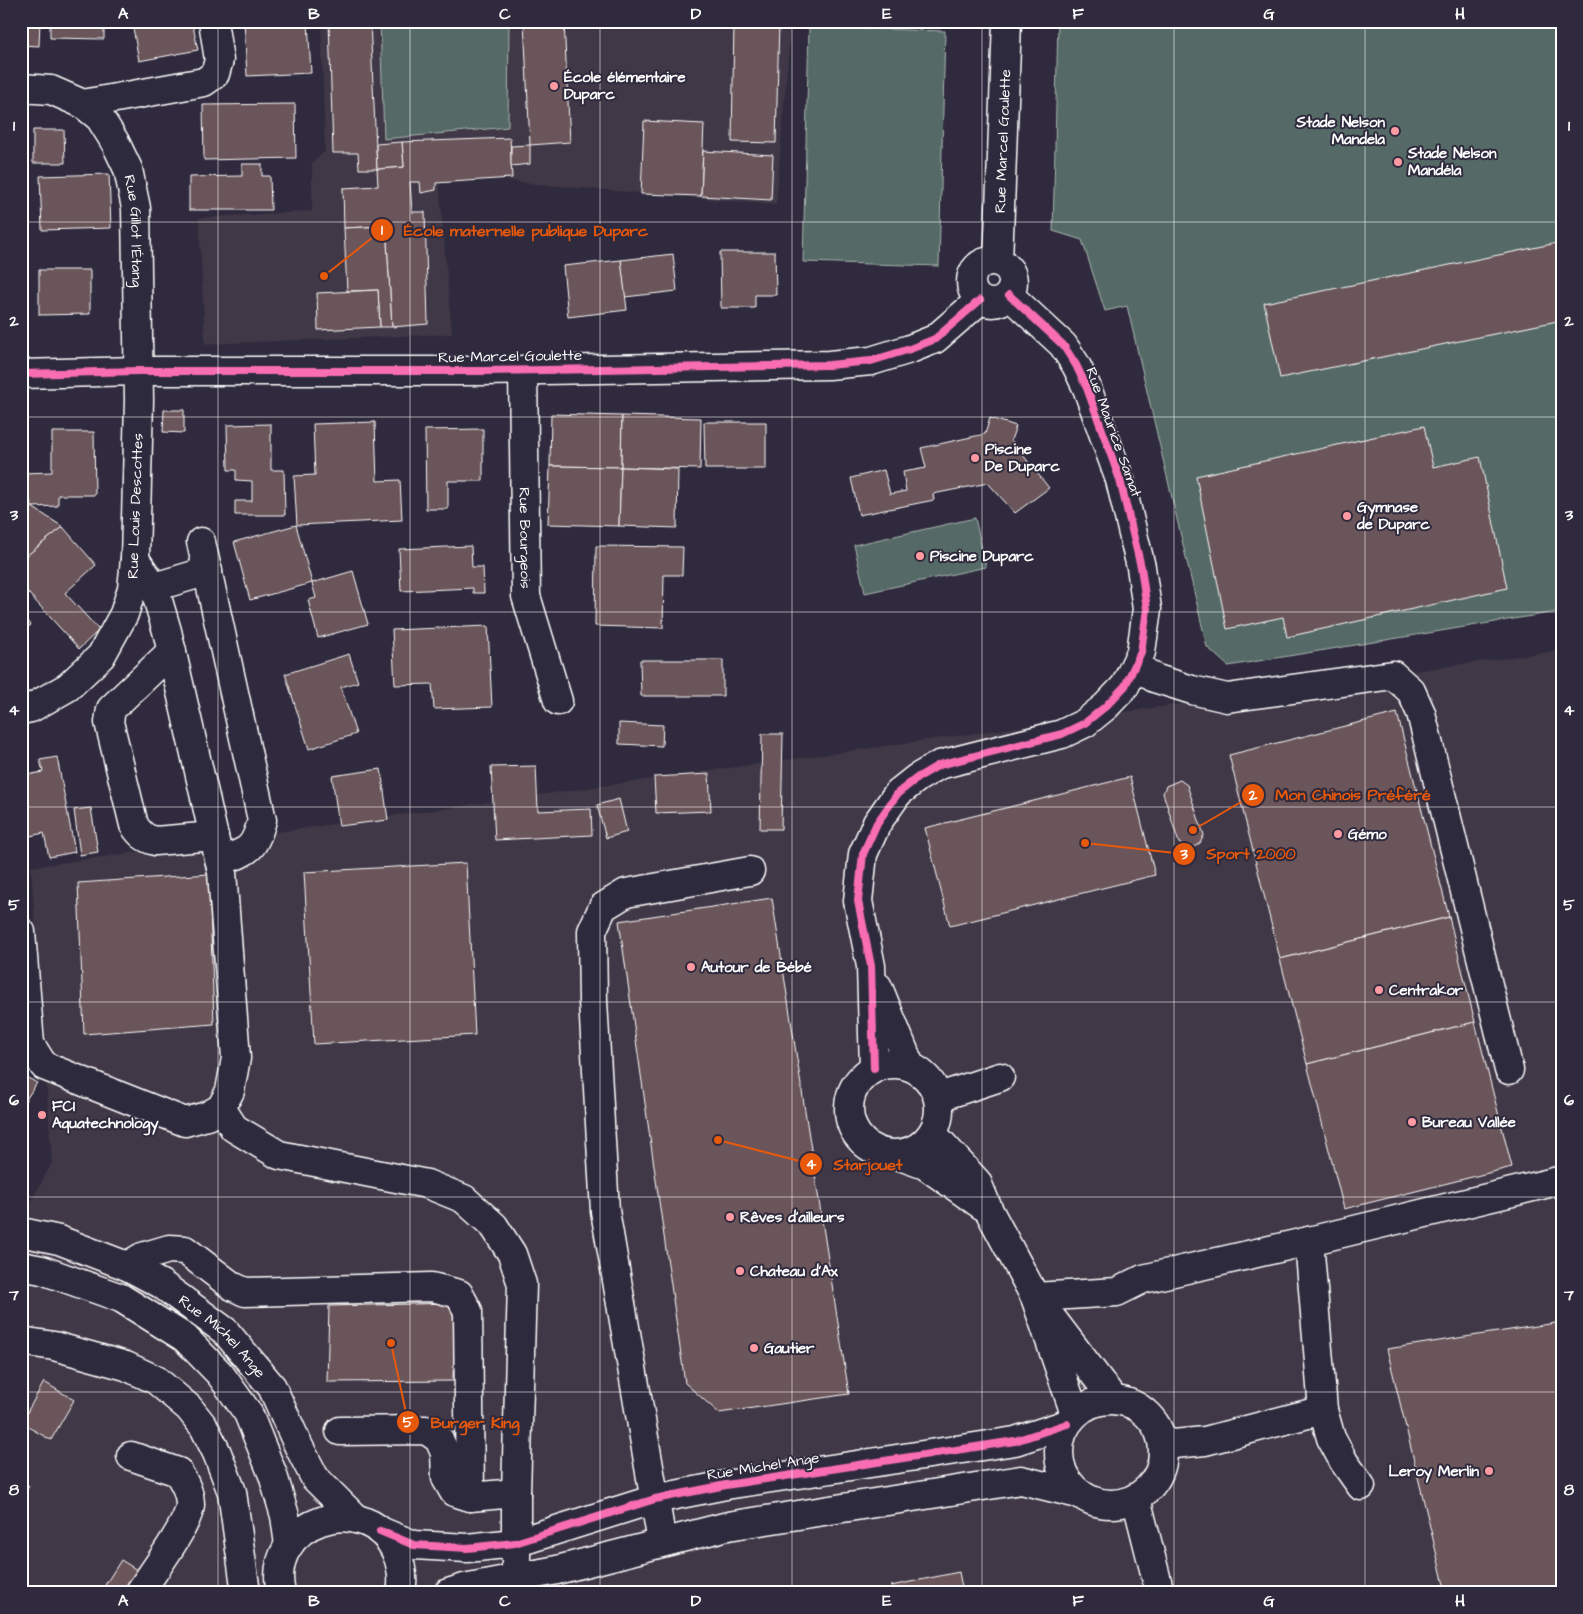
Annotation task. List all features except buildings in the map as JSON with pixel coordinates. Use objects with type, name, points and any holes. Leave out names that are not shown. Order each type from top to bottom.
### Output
[{"type":"main road","points":[[83,104],[204,82],[215,74],[219,60],[213,21]]},
{"type":"main road","name":"Rue Marcel Goulette","points":[[998,262],[1007,21]]},
{"type":"main road","name":"Rue Gillot l'Étang","points":[[21,88],[51,90],[83,104],[100,118],[115,142],[128,169],[136,208],[138,372]]},
{"type":"main road","points":[[989,261],[1005,265],[1013,279],[1009,295],[996,303],[980,300],[971,286],[971,277],[974,269],[981,263],[989,261]]},
{"type":"main road","name":"Rue Maurice Samat","points":[[874,1068],[871,966],[858,900],[863,854],[877,823],[898,793],[917,778],[939,765],[1062,734],[1085,723],[1106,706],[1125,686],[1141,652],[1147,609],[1141,567],[1120,480],[1087,388],[1076,365],[1063,345],[1009,295]]},
{"type":"main road","name":"Rue Marcel Goulette","points":[[21,374],[523,370],[829,365],[871,361],[936,339],[980,300]]},
{"type":"main road","name":"Rue Bourgeois","points":[[523,370],[526,596],[558,701]]},
{"type":"main road","name":"Rue Louis Descottes","points":[[21,710],[31,708],[68,687],[101,656],[124,614],[132,589],[135,558],[138,372]]},
{"type":"main road","points":[[172,651],[110,709],[110,722],[134,824],[140,834],[147,839],[155,841],[248,851],[258,837],[262,820],[201,542]]},
{"type":"main road","points":[[21,932],[30,1044],[44,1066],[185,1122],[207,1116],[221,1108],[230,1091],[236,1058],[222,872],[172,651],[154,587],[135,558]]},
{"type":"main road","points":[[154,587],[208,571]]},
{"type":"main road","points":[[1136,665],[1154,678],[1192,690],[1227,698],[1393,675],[1411,691],[1421,712],[1510,1070]]},
{"type":"main road","points":[[662,1542],[605,1211],[593,1001],[592,931],[603,907],[626,893],[750,871]]},
{"type":"main road","name":"Rue Maurice Samat","points":[[871,966],[910,1066]]},
{"type":"main road","points":[[897,1155],[911,1152],[924,1144],[933,1134],[940,1110],[939,1097],[928,1078],[920,1071],[910,1066],[886,1064],[874,1068],[861,1078],[853,1090],[849,1105],[850,1121],[857,1135],[868,1146],[882,1153],[897,1155],[925,1165],[988,1209]]},
{"type":"main road","points":[[939,1097],[1000,1077]]},
{"type":"main road","points":[[221,1108],[234,1128],[279,1155],[428,1184],[464,1199],[494,1226],[512,1254],[522,1284],[516,1492],[516,1578]]},
{"type":"main road","points":[[933,1134],[976,1182],[988,1209],[1035,1297],[1114,1400]]},
{"type":"main road","points":[[1035,1297],[1117,1292],[1143,1279],[1309,1242],[1562,1180]]},
{"type":"main road","name":"Rue Michel Ange","points":[[21,1232],[58,1240],[127,1266],[161,1284],[225,1331],[272,1387],[315,1478],[356,1519],[414,1545],[467,1548],[515,1543],[655,1499],[1015,1440],[1071,1419]]},
{"type":"main road","points":[[1309,1242],[1323,1410],[1331,1438],[1344,1462],[1361,1486]]},
{"type":"main road","points":[[127,1266],[142,1257],[169,1249],[185,1250],[232,1286],[245,1292],[432,1287],[459,1294],[468,1311],[470,1497]]},
{"type":"main road","name":"Rue Michel Ange","points":[[21,1266],[42,1270],[120,1298],[185,1338],[220,1374],[248,1413],[275,1484],[285,1516],[289,1544]]},
{"type":"main road","points":[[1035,1297],[1071,1419]]},
{"type":"main road","points":[[21,1341],[54,1346],[126,1366],[156,1380],[189,1408],[204,1427],[217,1453],[232,1492],[246,1593]]},
{"type":"main road","points":[[448,1593],[464,1588],[550,1572],[728,1526],[1020,1480],[1082,1495],[1094,1501],[1123,1504],[1149,1489],[1158,1476],[1163,1461],[1163,1445],[1158,1428],[1146,1414],[1132,1404],[1114,1400],[1100,1401],[1086,1406],[1071,1419],[1060,1443],[1060,1462],[1068,1481],[1082,1495]]},
{"type":"main road","points":[[1163,1445],[1205,1441],[1323,1410]]},
{"type":"main road","points":[[340,1431],[426,1430],[438,1439],[445,1453],[446,1478],[454,1492],[470,1497],[516,1492]]},
{"type":"main road","points":[[132,1456],[178,1472],[187,1488],[190,1506],[184,1524],[139,1593]]},
{"type":"main road","points":[[1136,1498],[1160,1593]]},
{"type":"main road","points":[[281,1593],[279,1584],[280,1563],[289,1544],[302,1530],[318,1521],[337,1517],[356,1519]]},
{"type":"main road","points":[[380,1531],[393,1546],[401,1563],[403,1582],[401,1593]]},
{"type":"shaded area","name":"École élémentaire Duparc","points":[[321,21],[791,21],[776,205],[525,183],[438,170],[452,334],[205,344],[199,218],[312,211],[312,163],[325,151]]},
{"type":"shaded area","points":[[1562,650],[1562,1593],[21,1593],[21,1221],[52,1162],[31,867]]},
{"type":"green space","points":[[380,21],[509,21],[508,127],[384,139]]},
{"type":"green space","points":[[1058,21],[1562,21],[1562,611],[1228,666],[1207,647],[1127,306],[1105,311],[1082,240],[1053,231]]},
{"type":"green space","points":[[809,27],[945,31],[939,266],[803,262]]},
{"type":"green space","name":"Piscine Duparc","points":[[975,518],[986,567],[865,593],[854,545]]},
{"type":"cycle path","points":[[874,1068],[871,966],[858,901],[863,854],[877,823],[898,793],[917,778],[939,765],[1062,734],[1085,723],[1106,706],[1125,686],[1141,652],[1147,609],[1141,567],[1120,480],[1087,388],[1076,365],[1063,345],[1009,295]]},
{"type":"cycle path","points":[[21,374],[138,371],[481,371],[829,365],[871,361],[935,339],[980,300]]},
{"type":"cycle path","points":[[380,1531],[414,1545],[467,1548],[515,1543],[655,1499],[726,1485],[1015,1441],[1067,1424]]},
{"type":"place","name":"École élémentaire Duparc","points":[[554,86]]},
{"type":"place","name":"Stade Nelson Mandela","points":[[1395,131]]},
{"type":"place","name":"Stade Nelson Mandéla","points":[[1398,162]]},
{"type":"place","name":"École maternelle publique Duparc","points":[[324,276]]},
{"type":"place","name":"Piscine De Duparc","points":[[975,458]]},
{"type":"place","name":"Gymnase de Duparc","points":[[1347,516]]},
{"type":"place","name":"Piscine Duparc","points":[[920,556]]},
{"type":"place","name":"Mon Chinois Préféré","points":[[1193,830]]},
{"type":"place","name":"Gémo","points":[[1338,834]]},
{"type":"place","name":"Sport 2000","points":[[1085,843]]},
{"type":"place","name":"Autour de Bébé","points":[[691,967]]},
{"type":"place","name":"Centrakor","points":[[1379,990]]},
{"type":"place","name":"FCI Aquatechnology","points":[[42,1115]]},
{"type":"place","name":"Bureau Vallée","points":[[1412,1122]]},
{"type":"place","name":"Starjouet","points":[[718,1140]]},
{"type":"place","name":"Rêves d'ailleurs","points":[[730,1217]]},
{"type":"place","name":"Chateau d'Ax","points":[[740,1271]]},
{"type":"place","name":"Burger King","points":[[391,1343]]},
{"type":"place","name":"Gautier","points":[[754,1348]]},
{"type":"place","name":"Leroy Merlin","points":[[1489,1471]]}]
